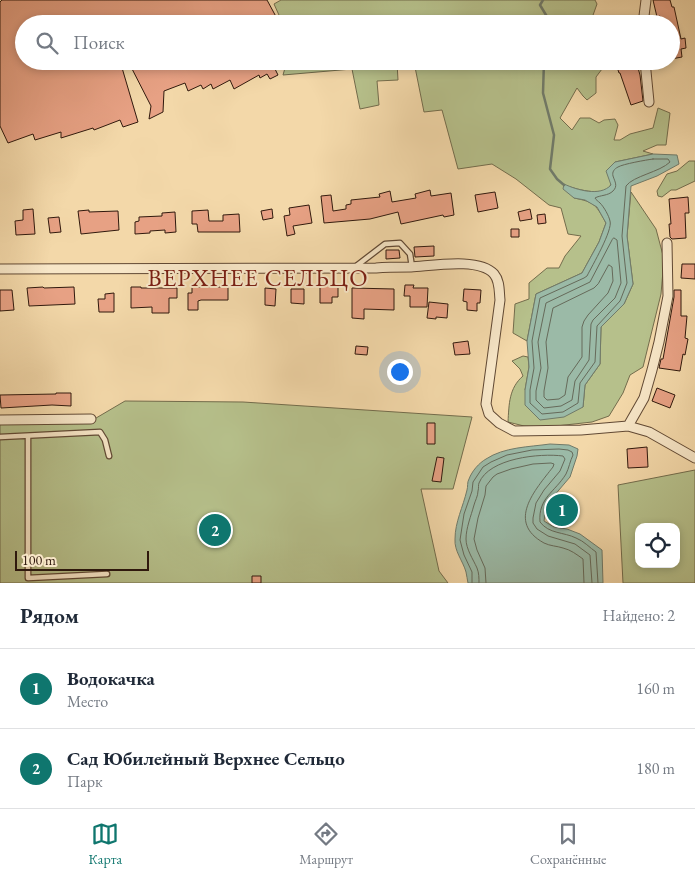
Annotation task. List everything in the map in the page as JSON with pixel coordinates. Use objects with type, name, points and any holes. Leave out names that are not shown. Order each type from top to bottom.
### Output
[{"type":"street","points":[[644,15],[646,0]]},
{"type":"street","points":[[646,70],[649,102]]},
{"type":"street","points":[[628,426],[644,398],[659,342],[668,296],[667,243]]},
{"type":"street","points":[[0,269],[354,268],[448,264],[467,264],[482,267],[496,276],[499,286],[500,300],[486,404],[489,414],[498,423],[514,431],[580,430],[628,426],[649,432],[695,458]]},
{"type":"street","points":[[0,420],[91,419]]},
{"type":"lane","points":[[354,268],[385,244],[400,243],[410,254],[412,267]]},
{"type":"lane","points":[[0,437],[100,432],[105,440],[109,456]]},
{"type":"lane","points":[[28,436],[28,578],[107,574]]},
{"type":"green space","points":[[281,0],[595,0],[597,4],[593,15],[279,15],[274,4]]},
{"type":"green space","points":[[284,70],[340,70],[283,75]]},
{"type":"green space","points":[[352,70],[397,70],[398,80],[377,81],[379,105],[360,109]]},
{"type":"green space","points":[[416,70],[601,70],[596,77],[596,93],[587,100],[577,88],[560,118],[572,130],[580,118],[590,118],[599,123],[604,120],[615,119],[618,125],[614,140],[620,140],[630,134],[653,128],[658,108],[670,113],[666,145],[657,145],[643,151],[653,154],[615,162],[612,181],[607,190],[595,192],[564,185],[574,198],[594,205],[606,223],[599,242],[582,273],[536,294],[527,341],[513,333],[515,304],[529,299],[529,283],[547,268],[559,268],[565,256],[581,236],[568,234],[561,208],[549,205],[516,179],[492,164],[458,169],[442,110],[424,112]]},
{"type":"green space","points":[[689,161],[695,161],[695,181],[676,190],[671,190],[662,197],[658,196],[657,191],[667,174],[677,171]]},
{"type":"green space","points":[[631,192],[656,229],[664,259],[661,294],[643,367],[630,375],[623,393],[609,416],[592,422],[547,427],[524,426],[508,422],[512,391],[523,376],[520,369],[512,361],[523,356],[528,357],[529,367],[525,390],[583,407],[585,385],[600,364],[601,327],[624,304],[633,284],[627,236]]},
{"type":"green space","points":[[125,401],[243,402],[472,417],[453,489],[421,489],[439,571],[448,583],[0,583],[0,423],[91,421]]},
{"type":"green space","points":[[695,470],[695,583],[623,583],[618,485]]},
{"type":"water","points":[[653,154],[677,155],[679,164],[657,176],[631,186],[627,236],[633,284],[624,304],[601,327],[600,364],[585,385],[583,407],[564,417],[540,420],[525,405],[525,390],[529,367],[527,341],[536,294],[582,273],[599,242],[606,223],[597,207],[585,200],[574,198],[563,189],[564,184],[582,190],[601,191],[611,185],[606,171],[615,162]]},
{"type":"water","points":[[550,444],[569,445],[578,449],[570,477],[546,508],[544,521],[554,527],[580,534],[602,550],[603,583],[468,583],[465,568],[456,548],[455,533],[468,480],[472,473],[483,461],[501,452]]},
{"type":"building","points":[[2,0],[267,0],[275,15],[15,15],[15,70],[123,70],[138,122],[123,127],[120,120],[94,130],[93,128],[61,138],[61,132],[35,140],[33,134],[8,143],[0,126],[0,2]]},
{"type":"building","points":[[653,0],[670,0],[676,15],[657,15]]},
{"type":"building","points":[[680,34],[681,39],[685,38],[686,48],[681,49],[682,57],[680,57]]},
{"type":"building","points":[[133,70],[276,70],[278,75],[270,79],[267,74],[260,78],[259,75],[234,89],[230,80],[213,89],[211,84],[203,89],[201,85],[188,91],[185,83],[164,91],[163,112],[149,119],[151,106]]},
{"type":"building","points":[[618,70],[639,70],[643,101],[631,105]]},
{"type":"building","points":[[430,190],[431,196],[451,193],[454,215],[444,217],[443,215],[401,224],[398,212],[370,219],[324,223],[321,196],[331,195],[333,211],[346,209],[346,205],[351,204],[351,200],[380,197],[379,194],[390,191],[392,202],[416,198],[415,194]]},
{"type":"building","points":[[495,192],[498,208],[478,212],[475,195]]},
{"type":"building","points":[[688,197],[689,213],[685,213],[686,238],[672,239],[670,237],[669,224],[671,224],[669,199]]},
{"type":"building","points":[[309,205],[312,223],[293,226],[295,234],[287,236],[284,216],[290,215],[289,208]]},
{"type":"building","points":[[33,209],[35,234],[16,235],[15,221],[23,220],[23,210]]},
{"type":"building","points":[[272,209],[273,218],[263,220],[261,211]]},
{"type":"building","points":[[530,209],[532,219],[520,221],[518,212]]},
{"type":"building","points":[[89,210],[89,212],[118,211],[119,230],[81,234],[78,211]]},
{"type":"building","points":[[208,210],[209,221],[223,221],[223,215],[239,214],[240,232],[198,232],[197,224],[192,224],[192,211]]},
{"type":"building","points":[[175,212],[176,232],[165,233],[165,230],[135,234],[135,222],[139,221],[139,217],[162,216],[162,213]]},
{"type":"building","points":[[545,214],[546,223],[538,224],[537,215]]},
{"type":"building","points":[[59,217],[61,232],[50,233],[48,218]]},
{"type":"building","points":[[511,229],[519,229],[519,237],[511,237]]},
{"type":"building","points":[[434,246],[434,256],[415,257],[414,247]]},
{"type":"building","points":[[386,250],[399,250],[400,258],[386,259]]},
{"type":"building","points":[[682,264],[695,264],[695,279],[681,278]]},
{"type":"building","points":[[320,285],[338,285],[338,297],[332,297],[332,303],[320,303]]},
{"type":"building","points":[[405,285],[414,285],[413,288],[428,288],[427,307],[410,307],[410,296],[404,296]]},
{"type":"building","points":[[74,287],[75,304],[29,306],[27,288]]},
{"type":"building","points":[[131,287],[177,288],[177,298],[169,298],[169,313],[152,313],[152,307],[131,308]]},
{"type":"building","points":[[192,287],[228,287],[228,300],[201,300],[198,301],[198,310],[188,310],[188,293],[192,293]]},
{"type":"building","points":[[265,288],[276,289],[275,306],[265,305]]},
{"type":"building","points":[[352,288],[394,289],[394,310],[364,309],[364,319],[352,318]]},
{"type":"building","points":[[291,289],[304,289],[304,304],[291,303]]},
{"type":"building","points":[[464,289],[481,290],[477,311],[467,310],[467,302],[463,301]]},
{"type":"building","points":[[0,290],[12,290],[14,310],[0,311]]},
{"type":"building","points":[[674,290],[681,290],[681,316],[687,316],[685,338],[688,339],[680,371],[659,368],[661,359],[663,359]]},
{"type":"building","points":[[114,293],[114,312],[99,312],[98,299],[105,299],[105,294]]},
{"type":"building","points":[[429,302],[448,304],[447,318],[427,318]]},
{"type":"building","points":[[468,341],[470,354],[455,355],[453,343]]},
{"type":"building","points":[[356,346],[368,347],[367,355],[355,354]]},
{"type":"building","points":[[657,388],[675,395],[670,408],[652,401]]},
{"type":"building","points":[[71,393],[71,406],[52,405],[1,408],[0,395]]},
{"type":"building","points":[[427,423],[435,423],[435,444],[427,444]]},
{"type":"building","points":[[647,447],[648,467],[628,468],[627,449]]},
{"type":"building","points":[[437,457],[444,458],[441,482],[432,481]]},
{"type":"building","points":[[562,503],[569,506],[563,518],[556,514]]},
{"type":"building","points":[[252,576],[261,576],[261,583],[252,583]]},
{"type":"waterway","points":[[543,0],[540,5],[546,15]]},
{"type":"waterway","points":[[544,70],[543,93],[554,135],[550,169],[564,185]]},
{"type":"place","name":"Водокачка","points":[[562,510]]},
{"type":"place","name":"Сад Юбилейный Верхнее Сельцо","points":[[215,530]]},
{"type":"district","name":"ВЕРХНЕЕ СЕЛЬЦО","points":[[258,277]]}]
